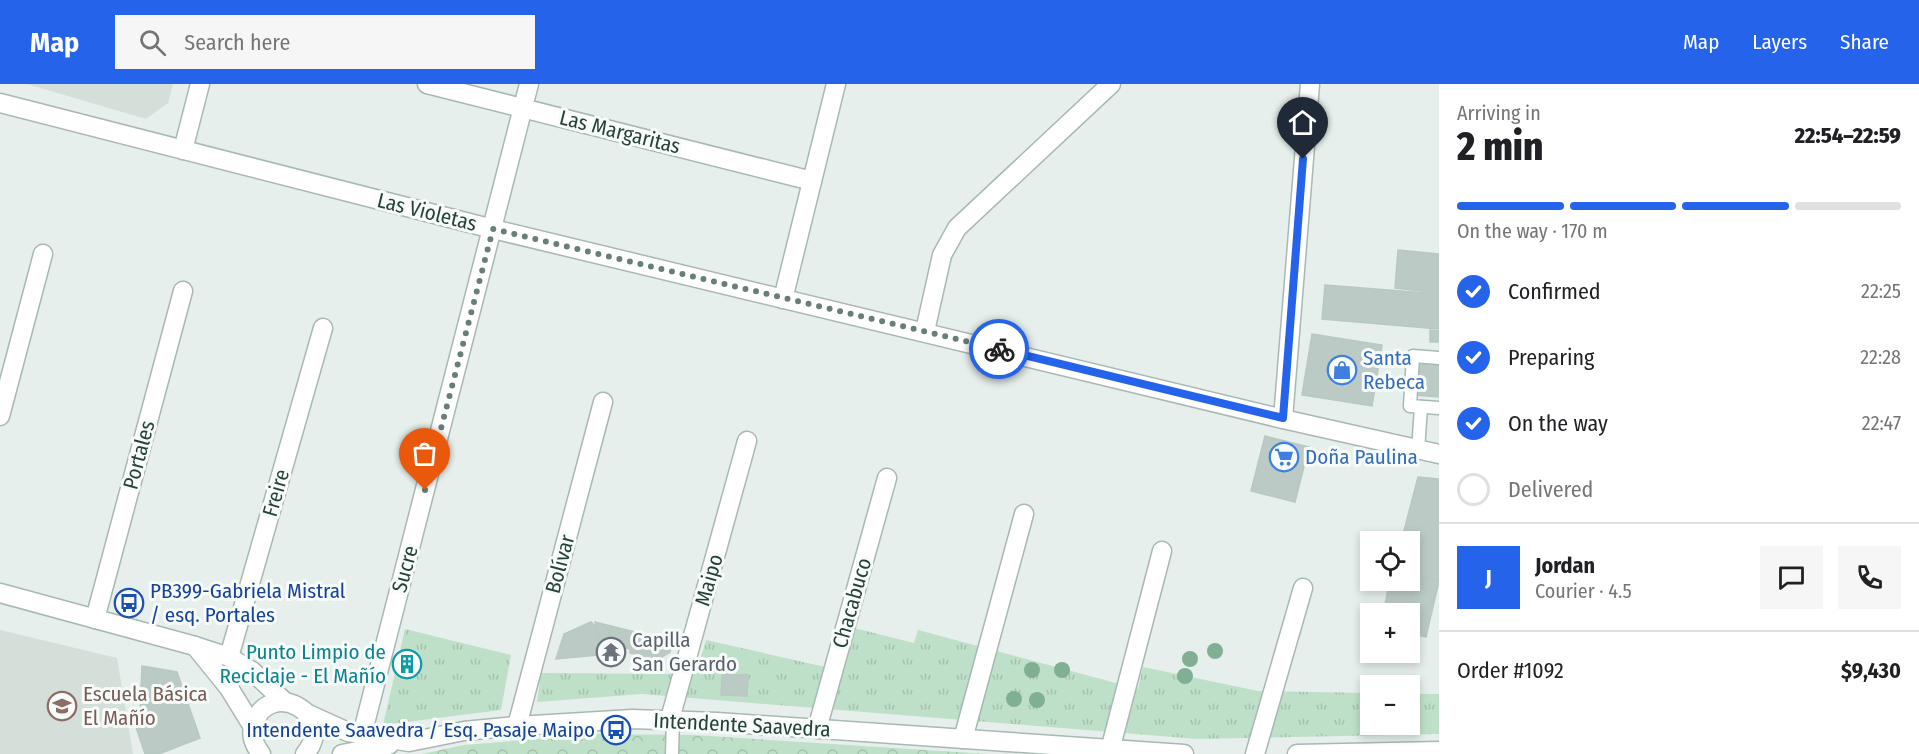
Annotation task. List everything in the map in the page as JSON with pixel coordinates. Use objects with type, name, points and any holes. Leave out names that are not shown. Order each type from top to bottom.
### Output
[{"type":"street","points":[[183,150],[200,84]]},
{"type":"street","name":"Las Margaritas","points":[[427,84],[812,181]]},
{"type":"street","name":"Sucre","points":[[362,735],[529,84]]},
{"type":"street","points":[[783,299],[836,84]]},
{"type":"street","points":[[925,332],[942,255],[957,228],[1111,84]]},
{"type":"street","points":[[1283,418],[1310,84]]},
{"type":"street","name":"Las Violetas","points":[[0,103],[493,229],[1439,454]]},
{"type":"street","points":[[0,416],[43,254]]},
{"type":"street","name":"Portales","points":[[95,619],[183,291]]},
{"type":"street","name":"Freire","points":[[229,657],[323,328]]},
{"type":"street","name":"Bolívar","points":[[517,726],[603,402]]},
{"type":"street","name":"Maipo","points":[[671,720],[747,441]]},
{"type":"street","name":"Chacabuco","points":[[817,729],[887,478]]},
{"type":"street","points":[[963,740],[1024,514]]},
{"type":"street","points":[[1110,750],[1162,551]]},
{"type":"street","points":[[1255,754],[1303,588]]},
{"type":"street","points":[[0,593],[229,657],[252,671],[285,702]]},
{"type":"street","points":[[195,646],[229,688],[252,744]]},
{"type":"street","points":[[252,744],[255,720],[270,705],[285,702]]},
{"type":"street","name":"Intendente Saavedra","points":[[285,702],[299,706],[306,713],[348,732],[409,742],[464,732],[517,726],[594,720],[671,720],[1184,754]]},
{"type":"street","points":[[305,754],[313,739],[314,730],[306,713]]},
{"type":"street","points":[[342,754],[409,742]]},
{"type":"street","points":[[1297,754],[1439,751]]},
{"type":"lane","points":[[1439,357],[1413,356],[1410,406],[1439,408]]},
{"type":"lane","points":[[1418,450],[1421,406]]},
{"type":"lane","points":[[671,720],[672,754]]},
{"type":"shaded area","points":[[27,84],[173,84],[168,103],[146,119]]},
{"type":"shaded area","name":"Escuela Básica El Mañío","points":[[0,630],[117,658],[133,754],[0,754]]},
{"type":"green space","points":[[854,628],[914,643],[918,630],[1138,689],[1143,667],[1258,691],[1360,693],[1360,735],[1391,735],[1197,739],[642,694],[537,702],[541,673],[696,674],[706,640],[843,671]]},
{"type":"green space","points":[[405,629],[511,655],[501,710],[383,725]]},
{"type":"green space","points":[[1420,694],[1439,694],[1439,734],[1420,734]]},
{"type":"green space","points":[[597,734],[694,735],[988,754],[422,754],[464,745]]},
{"type":"building","points":[[1398,250],[1439,254],[1439,293],[1395,288]]},
{"type":"building","points":[[1325,285],[1439,294],[1439,329],[1322,319]]},
{"type":"building","points":[[1430,330],[1439,331],[1439,342],[1430,342]]},
{"type":"building","name":"Santa Rebeca","points":[[1312,334],[1382,345],[1372,406],[1302,395]]},
{"type":"building","points":[[1418,362],[1439,364],[1439,397],[1415,395]]},
{"type":"building","points":[[1265,436],[1309,447],[1295,502],[1251,491]]},
{"type":"building","points":[[1418,477],[1439,479],[1439,581],[1420,576],[1420,531],[1404,531]]},
{"type":"building","points":[[1420,576],[1439,581],[1426,637],[1420,636],[1420,603],[1385,603],[1388,591],[1420,591]]},
{"type":"building","points":[[591,622],[598,629],[600,639],[598,655],[556,659],[564,634]]},
{"type":"building","points":[[595,622],[611,626],[607,644],[600,643]]},
{"type":"building","points":[[611,626],[671,641],[670,652],[657,660],[630,653],[630,649],[608,643]]},
{"type":"building","name":"Punto Limpio de Reciclaje - El Mañío","points":[[403,651],[418,655],[411,677],[397,673]]},
{"type":"building","points":[[142,666],[177,672],[200,738],[159,754],[145,754],[133,718],[140,714]]},
{"type":"building","points":[[722,674],[748,675],[747,696],[721,695]]},
{"type":"way so far","points":[[425,490],[493,229],[999,349]]},
{"type":"place","name":"Santa Rebeca","points":[[1342,370]]},
{"type":"place","name":"Doña Paulina","points":[[1284,457]]},
{"type":"place","name":"PB399-Gabriela Mistral / esq. Portales","points":[[129,603]]},
{"type":"place","name":"Capilla San Gerardo","points":[[611,652]]},
{"type":"place","name":"Punto Limpio de Reciclaje - El Mañío","points":[[407,664]]},
{"type":"place","name":"Escuela Básica El Mañío","points":[[62,706]]},
{"type":"place","name":"Intendente Saavedra / Esq. Pasaje Maipo","points":[[616,730]]},
{"type":"route","points":[[999,349],[1283,418],[1303,159]]}]
